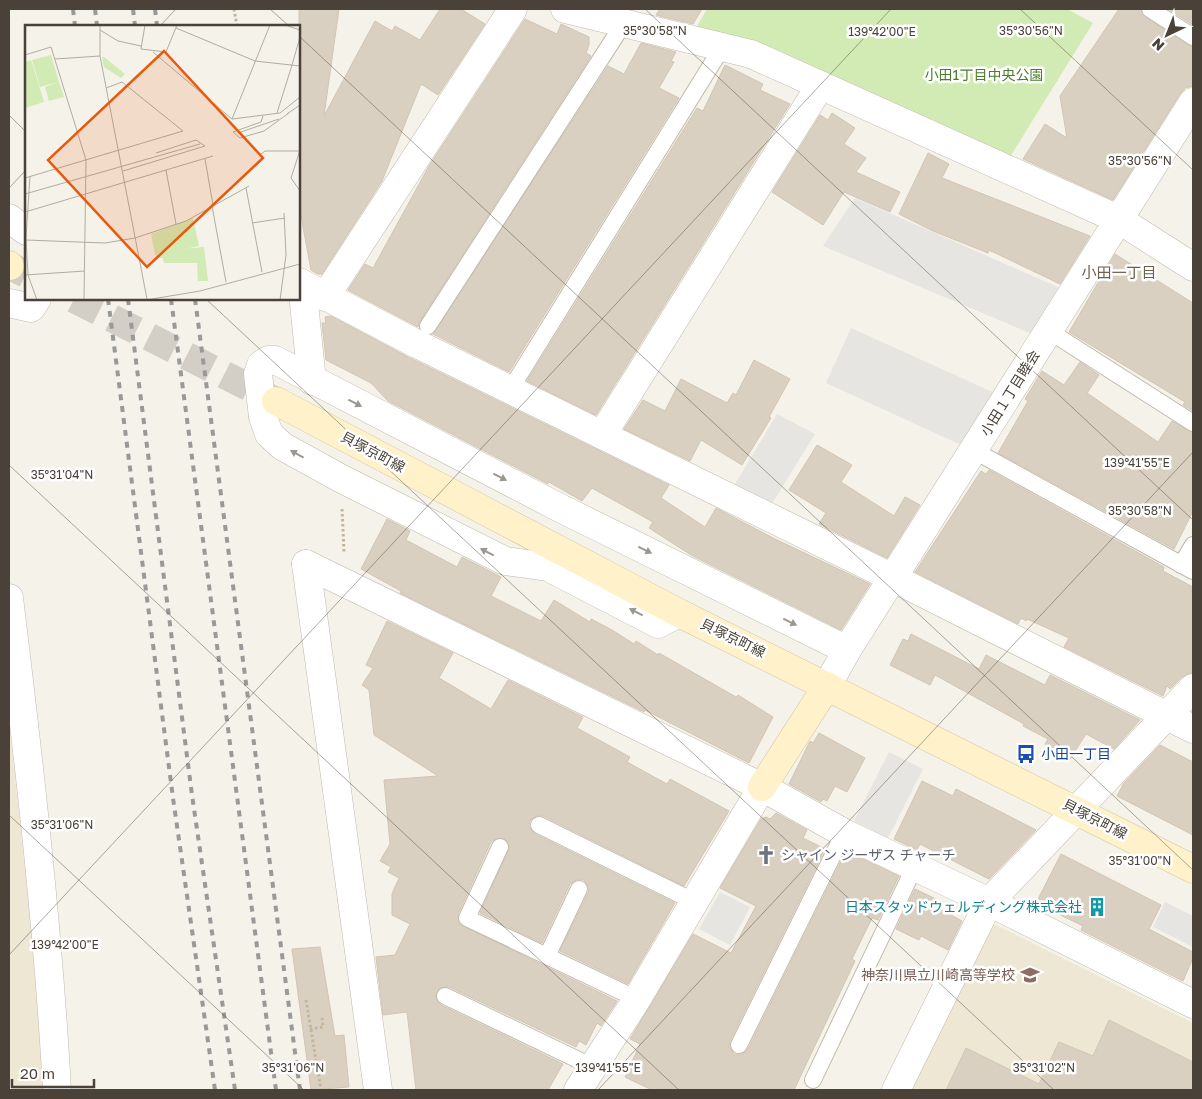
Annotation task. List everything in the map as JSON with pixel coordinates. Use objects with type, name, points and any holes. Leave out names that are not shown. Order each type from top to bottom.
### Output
[{"type":"street","points":[[312,381],[309,288],[513,9]]},
{"type":"street","points":[[565,9],[751,54],[1118,219],[1193,267]]},
{"type":"street","points":[[602,435],[820,86]]},
{"type":"street","name":"小田１丁目睦会","points":[[827,686],[847,650],[1193,102]]},
{"type":"street","points":[[9,218],[25,230]]},
{"type":"street","points":[[309,288],[422,335],[510,390],[893,578],[1193,729]]},
{"type":"street","points":[[9,303],[31,308],[35,300]]},
{"type":"street","points":[[679,613],[658,624],[548,567],[505,560],[340,478],[282,446],[269,434],[263,417],[258,374],[261,365],[268,360],[275,360],[312,381],[847,650]]},
{"type":"street","name":"貝塚京町線","points":[[276,401],[679,613],[1193,869]]},
{"type":"street","points":[[378,1090],[306,564],[762,787],[844,833],[989,902],[1193,1004]]},
{"type":"street","points":[[9,598],[34,802],[58,1090]]},
{"type":"street","points":[[578,1090],[637,999],[762,787],[827,686]]},
{"type":"street","points":[[896,1090],[989,902],[1075,809],[1193,688]]},
{"type":"lane","points":[[1150,9],[1193,36]]},
{"type":"lane","points":[[422,335],[624,23]]},
{"type":"lane","points":[[510,390],[723,46]]},
{"type":"lane","points":[[1049,331],[1193,424]]},
{"type":"lane","points":[[973,450],[1187,568],[1193,545]]},
{"type":"lane","points":[[539,825],[695,902]]},
{"type":"lane","points":[[739,1045],[844,833]]},
{"type":"lane","points":[[500,847],[467,918],[637,999]]},
{"type":"lane","points":[[814,1080],[915,866]]},
{"type":"lane","points":[[547,956],[579,889]]},
{"type":"lane","points":[[445,996],[593,1067]]},
{"type":"path","points":[[234,9],[237,25]]},
{"type":"path","points":[[340,478],[346,584]]},
{"type":"path","points":[[306,1000],[321,1090]]},
{"type":"path","points":[[310,1029],[323,1027],[322,1017]]},
{"type":"shaded area","points":[[855,198],[1060,288],[1032,334],[823,246]]},
{"type":"shaded area","points":[[851,328],[997,394],[961,445],[826,383]]},
{"type":"shaded area","points":[[777,414],[815,434],[770,507],[732,489]]},
{"type":"shaded area","points":[[9,722],[49,1090],[15,1090],[9,1083]]},
{"type":"shaded area","points":[[889,752],[923,769],[888,838],[854,821]]},
{"type":"shaded area","points":[[720,892],[750,907],[730,945],[699,929]]},
{"type":"shaded area","points":[[1165,902],[1193,916],[1193,947],[1153,927]]},
{"type":"shaded area","name":"神奈川県立川崎高等学校","points":[[996,925],[1193,1023],[1193,1090],[907,1090],[987,927]]},
{"type":"green space","name":"小田1丁目中央公園","points":[[707,9],[1067,9],[1093,23],[1010,157],[696,28]]},
{"type":"building","points":[[299,9],[339,9],[324,116],[375,21],[392,31],[395,26],[420,40],[440,9],[461,9],[485,24],[438,95],[421,84],[382,181],[322,274],[311,270],[300,210]]},
{"type":"building","points":[[660,9],[702,9],[693,24],[656,15]]},
{"type":"building","points":[[1119,9],[1140,9],[1145,17],[1193,47],[1193,86],[1185,88],[1180,94],[1113,200],[1023,159],[1045,124],[1067,138],[1060,96]]},
{"type":"building","points":[[1168,9],[1193,9],[1193,25]]},
{"type":"building","points":[[525,19],[557,34],[561,24],[589,37],[586,53],[591,56],[420,321],[418,327],[348,290],[365,264],[373,268],[429,166]]},
{"type":"building","points":[[641,43],[676,52],[671,61],[674,62],[659,88],[679,98],[509,372],[433,334],[608,66],[624,74]]},
{"type":"building","points":[[725,65],[763,84],[760,90],[790,104],[596,415],[527,381],[697,108],[703,111]]},
{"type":"building","points":[[832,113],[855,128],[844,144],[866,158],[856,172],[900,192],[890,212],[844,192],[823,225],[772,192],[820,115],[828,120]]},
{"type":"building","points":[[928,153],[949,164],[942,178],[1090,236],[1060,284],[989,250],[988,253],[933,231],[899,214]]},
{"type":"building","points":[[1115,254],[1193,303],[1193,411],[1183,405],[1185,402],[1069,332]]},
{"type":"building","points":[[331,316],[410,358],[669,485],[661,498],[705,527],[716,508],[775,539],[870,584],[841,630],[691,555],[649,528],[653,522],[592,488],[582,501],[549,482],[548,484],[388,401],[371,383],[326,360],[322,323],[326,323],[325,317]]},
{"type":"building","points":[[754,360],[790,379],[769,417],[771,418],[742,465],[701,440],[690,461],[624,429],[643,400],[665,411],[681,379],[727,403],[733,393],[736,395]]},
{"type":"building","points":[[1080,362],[1099,375],[1087,393],[1158,442],[1172,421],[1193,433],[1193,511],[1174,549],[998,453],[1028,401],[1025,399],[1042,371],[1064,385]]},
{"type":"building","points":[[817,445],[852,465],[841,482],[894,516],[905,497],[920,505],[887,558],[819,524],[826,513],[789,490]]},
{"type":"building","points":[[989,470],[1164,567],[1163,571],[1193,587],[1193,673],[1182,677],[1170,689],[1167,686],[1163,696],[1064,647],[1069,638],[1027,619],[1026,621],[1021,618],[1018,624],[915,572],[981,471],[986,474]]},
{"type":"building","points":[[387,519],[410,531],[406,540],[457,567],[462,557],[501,577],[491,596],[541,621],[554,600],[590,622],[591,619],[634,644],[636,641],[736,697],[738,695],[773,717],[749,763],[645,710],[644,712],[400,593],[401,591],[361,569]]},
{"type":"building","points":[[387,621],[453,653],[439,678],[491,709],[508,680],[583,717],[577,728],[630,757],[627,762],[667,784],[670,779],[729,811],[684,886],[543,816],[538,815],[530,820],[529,826],[535,834],[675,903],[628,984],[560,951],[588,893],[589,888],[584,880],[578,879],[570,884],[542,943],[480,913],[510,847],[504,838],[495,839],[491,842],[458,914],[459,924],[617,1001],[601,1026],[597,1023],[586,1045],[579,1041],[576,1047],[449,987],[439,988],[435,997],[441,1005],[563,1064],[548,1090],[416,1090],[407,1012],[383,1015],[376,957],[395,955],[410,924],[392,915],[392,894],[399,878],[388,872],[391,867],[380,861],[390,844],[384,780],[438,776],[374,735],[369,690],[362,685],[373,668],[366,665]]},
{"type":"building","points":[[911,634],[979,669],[986,655],[1045,685],[1050,675],[1140,720],[1114,749],[1086,734],[1070,759],[1045,744],[1048,739],[1023,726],[1024,724],[935,675],[930,685],[890,665],[903,639],[908,641]]},
{"type":"building","points":[[819,733],[865,758],[847,792],[835,786],[827,801],[823,799],[821,802],[789,784],[810,741],[813,743]]},
{"type":"building","points":[[1160,745],[1193,762],[1193,835],[1117,796],[1124,783]]},
{"type":"building","points":[[922,781],[953,796],[956,789],[1036,830],[989,879],[920,844],[917,850],[894,839]]},
{"type":"building","points":[[776,813],[807,830],[803,838],[825,849],[730,1041],[729,1046],[734,1054],[740,1055],[748,1049],[846,851],[899,876],[878,920],[872,918],[852,959],[855,961],[794,1090],[652,1090],[625,1077],[640,1044],[630,1039],[693,934],[731,953],[756,906],[720,888],[761,819],[766,817],[770,819]]},
{"type":"building","name":"日本スタッドウェルディング株式会社","points":[[1061,854],[1161,905],[1149,929],[1193,952],[1193,958],[1183,981],[1081,930],[1083,926],[1036,903]]},
{"type":"building","points":[[915,889],[938,900],[935,906],[962,921],[948,950],[921,936],[919,940],[896,929]]},
{"type":"building","points":[[320,947],[335,1036],[344,1035],[349,1087],[311,1090],[292,949]]},
{"type":"building","points":[[1109,1020],[1193,1062],[1193,1090],[946,1090],[966,1048],[1039,1084],[1059,1042],[1093,1056]]},
{"type":"tunnel","points":[[10,266],[25,274]]},
{"type":"tunnel","points":[[76,300],[276,401]]},
{"type":"railway","points":[[73,9],[75,25]]},
{"type":"railway","points":[[95,9],[97,25]]},
{"type":"railway","points":[[133,9],[135,25]]},
{"type":"railway","points":[[155,9],[157,25]]},
{"type":"railway","points":[[108,300],[173,798],[215,1090]]},
{"type":"railway","points":[[128,300],[192,795],[235,1090]]},
{"type":"railway","points":[[171,300],[276,1090]]},
{"type":"railway","points":[[195,300],[300,1090]]},
{"type":"place","name":"小田一丁目","points":[[1026,754]]},
{"type":"place","name":"シャイン ジーザス チャーチ","points":[[766,855]]},
{"type":"place","name":"日本スタッドウェルディング株式会社","points":[[1097,907]]},
{"type":"place","name":"神奈川県立川崎高等学校","points":[[1030,975]]},
{"type":"district","name":"小田一丁目","points":[[1119,273]]}]
